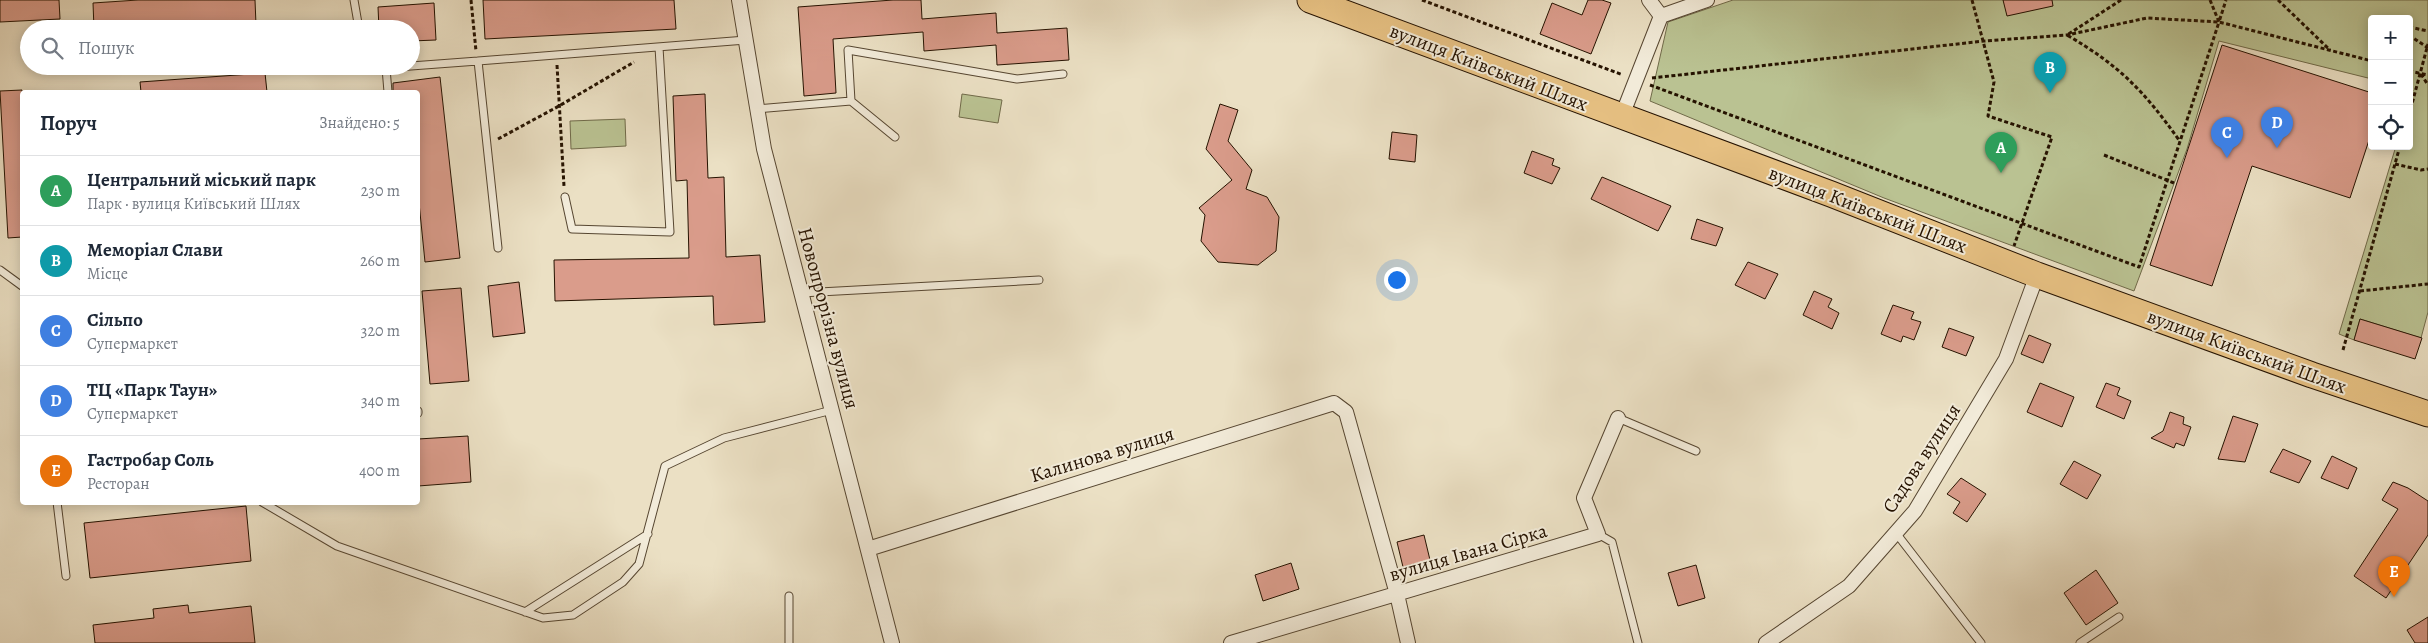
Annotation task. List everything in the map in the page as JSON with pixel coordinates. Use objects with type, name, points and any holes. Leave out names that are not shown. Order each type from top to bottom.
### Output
[{"type":"highway","name":"вулиця Київський Шлях","points":[[1310,0],[1831,194],[2037,275],[2321,378],[2428,414]]},
{"type":"street","name":"Новопрорізна вулиця","points":[[739,0],[764,149],[892,643]]},
{"type":"street","points":[[1649,0],[1661,16]]},
{"type":"street","points":[[1615,115],[1625,108],[1634,80],[1661,16],[1706,0]]},
{"type":"street","name":"Садова вулиця","points":[[1766,643],[1849,586],[1915,511],[2006,359],[2037,275]]},
{"type":"street","name":"Калинова вулиця","points":[[868,549],[1334,403],[1346,412],[1397,594]]},
{"type":"street","points":[[1598,534],[1584,498],[1618,418]]},
{"type":"street","name":"вулиця Івана Сірка","points":[[1231,643],[1598,534]]},
{"type":"street","points":[[1397,594],[1408,643]]},
{"type":"lane","points":[[354,0],[357,20]]},
{"type":"lane","points":[[420,65],[746,40]]},
{"type":"lane","points":[[565,197],[572,229],[670,232],[659,47]]},
{"type":"lane","points":[[851,101],[848,50],[1018,79],[1063,74]]},
{"type":"lane","points":[[478,61],[498,248]]},
{"type":"lane","points":[[386,75],[388,90]]},
{"type":"lane","points":[[757,109],[851,101],[895,137]]},
{"type":"lane","points":[[0,270],[20,285]]},
{"type":"lane","points":[[802,293],[1038,280]]},
{"type":"lane","points":[[267,505],[337,546],[542,618],[572,615],[624,582],[639,564],[665,466],[724,438],[832,410]]},
{"type":"lane","points":[[1618,418],[1696,450]]},
{"type":"lane","points":[[57,505],[66,576]]},
{"type":"lane","points":[[1896,533],[1981,643]]},
{"type":"lane","points":[[525,612],[648,534]]},
{"type":"lane","points":[[1598,534],[1612,542],[1638,643]]},
{"type":"lane","points":[[788,596],[789,643]]},
{"type":"lane","points":[[2080,643],[2118,617]]},
{"type":"path","points":[[471,0],[478,61]]},
{"type":"path","points":[[1422,0],[2139,267],[2226,0]]},
{"type":"path","points":[[1972,0],[1994,82],[1988,116],[2052,138],[2008,263]]},
{"type":"path","points":[[2067,35],[2121,0]]},
{"type":"path","points":[[2210,0],[2219,22]]},
{"type":"path","points":[[2278,0],[2330,51]]},
{"type":"path","points":[[1634,80],[1984,41],[2067,35],[2147,18],[2219,22],[2368,60]]},
{"type":"path","points":[[2413,28],[2428,31]]},
{"type":"path","points":[[2067,35],[2093,50],[2122,71],[2152,102],[2180,140]]},
{"type":"path","points":[[2412,105],[2428,46],[2413,37]]},
{"type":"path","points":[[487,145],[559,106],[659,47]]},
{"type":"path","points":[[556,55],[565,197]]},
{"type":"path","points":[[2413,72],[2428,75]]},
{"type":"path","points":[[2421,74],[2428,85]]},
{"type":"path","points":[[2343,350],[2399,150]]},
{"type":"path","points":[[2104,155],[2174,183]]},
{"type":"path","points":[[2395,164],[2421,170],[2428,169]]},
{"type":"path","points":[[2360,291],[2428,284]]},
{"type":"green space","points":[[1733,0],[2428,0],[2428,312],[2421,338],[2360,319],[2354,340],[2339,334],[2395,150],[2413,150],[2413,15],[2368,15],[2368,78],[2219,41],[2187,149],[2134,291],[1884,198],[1650,101],[1668,22]]},
{"type":"green space","points":[[962,94],[1002,100],[998,123],[959,117]]},
{"type":"green space","points":[[625,119],[626,146],[571,149],[570,121]]},
{"type":"building","points":[[0,0],[59,0],[60,19],[0,22]]},
{"type":"building","points":[[138,0],[255,0],[256,20],[94,20],[93,3]]},
{"type":"building","points":[[483,0],[674,0],[676,29],[485,39]]},
{"type":"building","points":[[893,0],[921,0],[922,19],[996,13],[997,33],[1067,28],[1069,60],[997,65],[996,45],[924,51],[923,32],[833,39],[836,93],[804,96],[798,7]]},
{"type":"building","points":[[1588,0],[1602,0],[1611,3],[1591,54],[1540,34],[1552,3],[1582,15]]},
{"type":"building","points":[[2003,0],[2052,0],[2053,6],[2007,16]]},
{"type":"building","points":[[434,3],[436,40],[420,41],[420,20],[379,20],[378,7]]},
{"type":"building","points":[[2222,45],[2368,92],[2368,143],[2350,198],[2252,166],[2212,286],[2150,265]]},
{"type":"building","points":[[237,75],[265,75],[267,90],[141,90],[140,82]]},
{"type":"building","points":[[440,77],[460,258],[425,262],[420,213],[420,90],[393,90],[393,83]]},
{"type":"building","points":[[20,90],[20,237],[8,238],[0,91]]},
{"type":"building","points":[[705,94],[708,178],[724,177],[726,257],[760,255],[765,322],[714,325],[713,296],[555,301],[554,260],[689,258],[687,180],[676,181],[673,96]]},
{"type":"building","points":[[1220,104],[1238,110],[1228,141],[1252,170],[1246,189],[1267,197],[1279,217],[1276,251],[1258,265],[1218,262],[1201,241],[1205,215],[1199,208],[1232,180],[1206,149]]},
{"type":"building","points":[[1392,132],[1417,135],[1415,162],[1389,159]]},
{"type":"building","points":[[1532,151],[1554,159],[1552,165],[1560,168],[1552,184],[1524,173]]},
{"type":"building","points":[[1602,177],[1671,206],[1658,231],[1591,199]]},
{"type":"building","points":[[1697,219],[1723,228],[1716,246],[1691,239]]},
{"type":"building","points":[[1748,262],[1778,274],[1765,299],[1735,285]]},
{"type":"building","points":[[519,282],[525,333],[493,337],[488,286]]},
{"type":"building","points":[[461,288],[469,381],[430,384],[422,291]]},
{"type":"building","points":[[1814,291],[1832,299],[1828,307],[1839,313],[1832,329],[1803,315]]},
{"type":"building","points":[[1893,305],[1914,312],[1911,319],[1921,322],[1914,340],[1903,336],[1901,342],[1881,334]]},
{"type":"building","points":[[2360,319],[2422,338],[2415,359],[2354,340]]},
{"type":"building","points":[[1949,328],[1974,337],[1966,356],[1942,347]]},
{"type":"building","points":[[2029,335],[2051,344],[2043,363],[2021,354]]},
{"type":"building","points":[[2040,383],[2074,397],[2062,427],[2027,412]]},
{"type":"building","points":[[2106,383],[2120,388],[2117,395],[2131,401],[2124,419],[2096,407]]},
{"type":"building","points":[[2170,412],[2184,417],[2183,424],[2191,427],[2184,446],[2176,443],[2174,448],[2151,438],[2163,431]]},
{"type":"building","points":[[2233,416],[2258,424],[2245,462],[2218,459]]},
{"type":"building","points":[[468,436],[471,482],[420,486],[420,439]]},
{"type":"building","points":[[2283,449],[2311,461],[2299,483],[2270,472]]},
{"type":"building","points":[[2332,456],[2357,468],[2348,489],[2321,478]]},
{"type":"building","points":[[2074,461],[2101,475],[2087,499],[2060,484]]},
{"type":"building","points":[[1961,478],[1986,494],[1967,522],[1953,513],[1960,502],[1947,494]]},
{"type":"building","points":[[2393,482],[2408,488],[2428,501],[2428,535],[2386,598],[2354,576],[2398,509],[2382,500]]},
{"type":"building","points":[[246,506],[251,561],[90,578],[84,523]]},
{"type":"building","points":[[1424,535],[1430,560],[1403,567],[1397,542]]},
{"type":"building","points":[[1291,563],[1299,589],[1263,601],[1255,575]]},
{"type":"building","points":[[1696,565],[1705,598],[1678,606],[1668,573]]},
{"type":"building","points":[[2096,570],[2118,603],[2086,625],[2064,593]]},
{"type":"building","points":[[188,605],[189,613],[251,606],[255,643],[95,643],[93,625],[154,618],[153,609]]},
{"type":"building","points":[[2428,617],[2428,643],[2415,643],[2407,630]]},
{"type":"place","name":"Mеморіал Слави","points":[[2050,93]]},
{"type":"place","name":"ТЦ «Парк Таун»","points":[[2277,148]]},
{"type":"place","name":"Сільпо","points":[[2227,158]]},
{"type":"place","name":"Центральний міський парк","points":[[2001,173]]},
{"type":"place","name":"Гастробар Соль","points":[[2394,597]]}]
